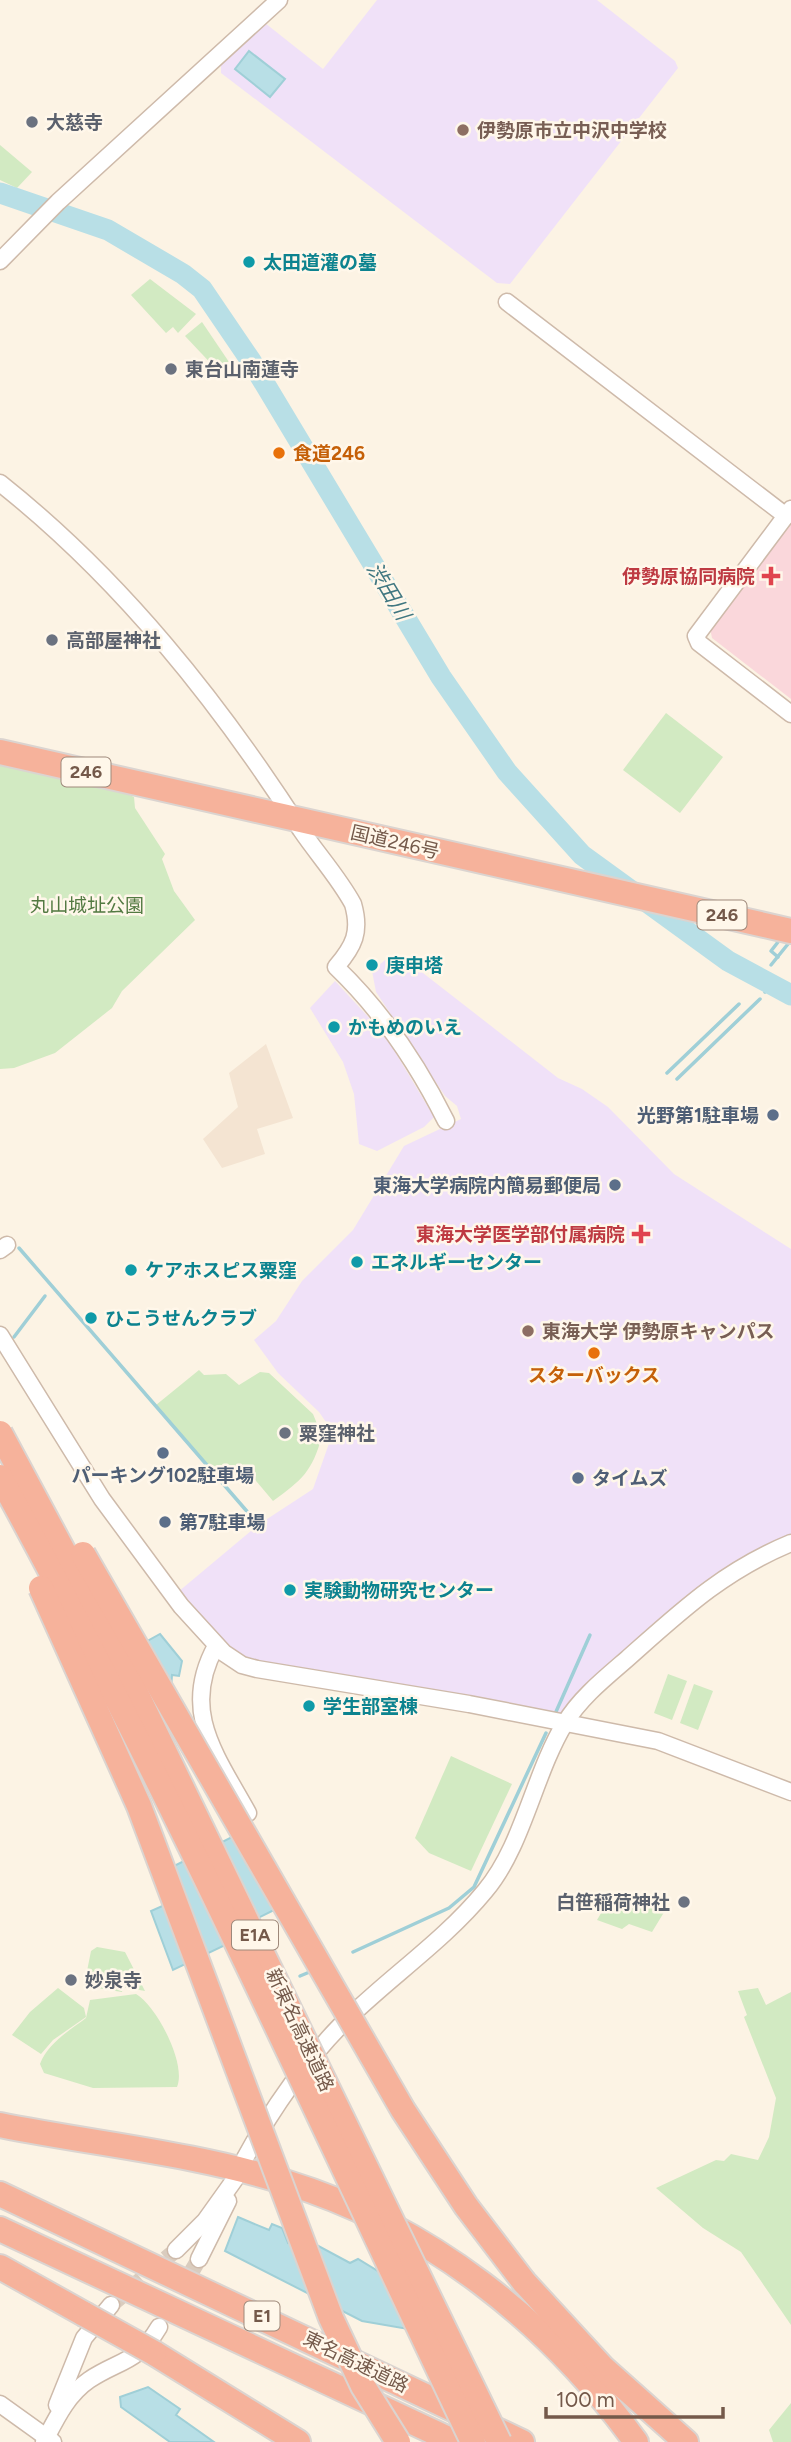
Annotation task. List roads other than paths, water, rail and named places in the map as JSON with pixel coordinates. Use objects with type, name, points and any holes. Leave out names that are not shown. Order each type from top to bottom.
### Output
[{"type":"highway","name":"国道246号","points":[[0,752],[791,931]]},
{"type":"highway","points":[[0,1419],[130,1633],[403,2110],[466,2206],[524,2282],[603,2368],[686,2442]]},
{"type":"highway","name":"新東名高速道路","points":[[0,1433],[105,1629],[499,2442]]},
{"type":"highway","name":"新東名高速道路","points":[[0,1477],[79,1625],[213,1898],[473,2442]]},
{"type":"highway","points":[[0,1500],[139,1806],[331,2318],[363,2386],[398,2442]]},
{"type":"highway","points":[[0,2125],[252,2173],[314,2192],[380,2220],[477,2278],[538,2328],[591,2383],[636,2442]]},
{"type":"highway","name":"東名高速道路","points":[[0,2194],[522,2442]]},
{"type":"highway","name":"東名高速道路","points":[[0,2229],[455,2442]]},
{"type":"highway","points":[[0,2267],[154,2353],[298,2442]]},
{"type":"street","points":[[0,261],[58,202],[279,0]]},
{"type":"street","points":[[507,302],[788,512],[696,636],[699,643],[791,714]]},
{"type":"street","points":[[0,483],[73,547],[184,665],[294,818],[349,898],[355,913],[358,931],[355,943],[336,967],[372,1003],[401,1040],[446,1121]]},
{"type":"street","points":[[0,1335],[119,1524],[181,1606],[232,1660],[257,1669],[565,1723],[687,1750],[791,1792]]},
{"type":"street","points":[[245,2158],[277,2104],[306,2063],[367,2001],[462,1918],[488,1888],[565,1723],[590,1692],[704,1590],[747,1563],[791,1544]]},
{"type":"street","points":[[216,1646],[203,1675],[201,1715],[211,1746],[248,1813]]},
{"type":"street","points":[[176,2250],[205,2221],[233,2182],[226,2206],[199,2259]]},
{"type":"street","points":[[48,2440],[84,2338],[111,2305]]},
{"type":"street","points":[[48,2440],[75,2391],[91,2379],[133,2358],[159,2328]]},
{"type":"street","points":[[0,2404],[48,2440]]},
{"type":"water","points":[[249,51],[285,79],[270,97],[235,69]]},
{"type":"water","points":[[160,1634],[182,1661],[179,1676],[172,1675],[171,1690],[144,1643]]},
{"type":"water","points":[[232,1837],[274,1910],[240,1927],[244,1936],[173,1970],[151,1911],[185,1896],[174,1866]]},
{"type":"water","points":[[238,2217],[269,2230],[272,2224],[282,2228],[288,2243],[302,2237],[350,2263],[358,2259],[381,2273],[408,2329],[362,2321],[225,2251]]},
{"type":"water","points":[[148,2387],[180,2409],[176,2415],[214,2442],[170,2442],[121,2407],[120,2397]]},
{"type":"waterway","name":"渋田川","points":[[0,193],[108,230],[183,274],[202,289],[251,361],[441,677],[507,772],[582,855],[728,961],[791,995]]},
{"type":"waterway","points":[[778,942],[771,951],[778,957]]},
{"type":"waterway","points":[[771,965],[788,944]]},
{"type":"waterway","points":[[765,992],[768,984]]},
{"type":"waterway","points":[[677,1079],[760,999]]},
{"type":"waterway","points":[[667,1073],[739,1004]]},
{"type":"waterway","points":[[19,1248],[251,1516]]},
{"type":"waterway","points":[[14,1337],[45,1296]]},
{"type":"waterway","points":[[555,1714],[590,1635]]},
{"type":"waterway","points":[[353,1952],[449,1908],[474,1887],[546,1733]]},
{"type":"waterway","points":[[300,1976],[312,1971]]},
{"type":"tunnel","points":[[111,2305],[176,2250]]},
{"type":"tunnel","points":[[167,2314],[199,2259]]},
{"type":"place","name":"大慈寺","points":[[32,122]]},
{"type":"place","name":"伊勢原市立中沢中学校","points":[[463,130]]},
{"type":"place","name":"太田道灌の墓","points":[[249,262]]},
{"type":"place","name":"東台山南蓮寺","points":[[171,369]]},
{"type":"place","name":"食道246","points":[[279,453]]},
{"type":"place","name":"伊勢原協同病院","points":[[771,576]]},
{"type":"place","name":"高部屋神社","points":[[52,640]]},
{"type":"place","name":"庚申塔","points":[[372,965]]},
{"type":"place","name":"かもめのいえ","points":[[334,1027]]},
{"type":"place","name":"光野第1駐車場","points":[[773,1115]]},
{"type":"place","name":"東海大学病院内簡易郵便局","points":[[615,1185]]},
{"type":"place","name":"東海大学医学部付属病院","points":[[641,1234]]},
{"type":"place","name":"エネルギーセンター","points":[[357,1262]]},
{"type":"place","name":"ケアホスピス粟窪","points":[[131,1270]]},
{"type":"place","name":"ひこうせんクラブ","points":[[91,1318]]},
{"type":"place","name":"東海大学 伊勢原キャンパス","points":[[528,1331]]},
{"type":"place","name":"スターバックス","points":[[594,1353]]},
{"type":"place","name":"粟窪神社","points":[[285,1433]]},
{"type":"place","name":"パーキング102駐車場","points":[[163,1453]]},
{"type":"place","name":"タイムズ","points":[[578,1478]]},
{"type":"place","name":"第7駐車場","points":[[165,1522]]},
{"type":"place","name":"実験動物研究センター","points":[[290,1590]]},
{"type":"place","name":"学生部室棟","points":[[309,1706]]},
{"type":"place","name":"白笹稲荷神社","points":[[684,1902]]},
{"type":"place","name":"妙泉寺","points":[[71,1980]]},
{"type":"park label","name":"丸山城址公園","points":[[87,905]]}]
